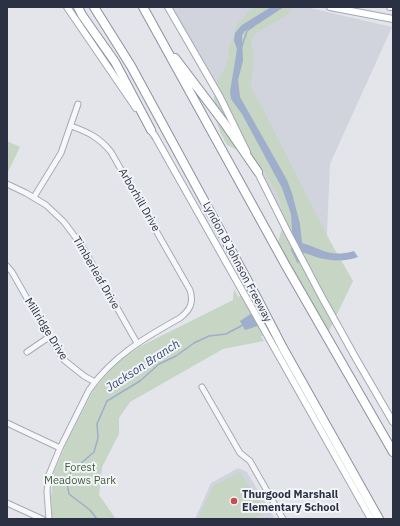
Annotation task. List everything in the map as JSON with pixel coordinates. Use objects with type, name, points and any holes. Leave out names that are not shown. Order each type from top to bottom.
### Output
[{"type":"highway","points":[[78,7],[114,62],[151,130]]},
{"type":"highway","name":"Lyndon B Johnson Freeway","points":[[94,7],[131,66],[187,167],[282,348],[379,519]]},
{"type":"highway","points":[[143,7],[286,266],[393,452]]},
{"type":"highway","points":[[157,33],[225,124],[258,172]]},
{"type":"main road","points":[[67,7],[151,130],[371,519]]},
{"type":"main road","points":[[168,7],[226,109],[314,283],[393,422]]},
{"type":"main road","points":[[330,7],[393,19]]},
{"type":"street","points":[[34,197],[55,164],[71,126],[78,104]]},
{"type":"street","name":"Arborhill Drive","points":[[71,126],[88,132],[98,138],[111,152],[190,290],[192,301],[187,312],[180,318],[137,343]]},
{"type":"street","name":"Timberleaf Drive","points":[[7,184],[34,197],[56,214],[75,236],[137,343]]},
{"type":"street","name":"Millridge Drive","points":[[7,266],[64,360],[84,376],[95,382]]},
{"type":"street","points":[[7,276],[12,272]]},
{"type":"street","points":[[28,352],[49,337]]},
{"type":"street","points":[[49,519],[47,492],[48,477],[60,448],[84,400],[95,382],[114,361],[137,343]]},
{"type":"street","points":[[202,387],[240,453],[250,461],[283,519]]},
{"type":"street","points":[[7,423],[60,448]]},
{"type":"street","points":[[7,503],[42,519]]},
{"type":"shaded area","points":[[172,7],[306,7],[392,27],[330,164],[324,301],[203,74]]},
{"type":"shaded area","name":"Thurgood Marshall Elementary School","points":[[238,468],[247,472],[275,519],[195,519],[211,483]]},
{"type":"green space","points":[[255,7],[293,7],[287,15],[255,34],[251,41],[254,56],[251,86],[330,241],[353,281],[329,331],[277,246],[284,221],[280,200],[266,174],[252,157],[227,145],[220,132],[214,113],[214,97],[218,79],[225,68],[229,56],[228,50],[237,25],[249,11]]},
{"type":"green space","points":[[7,141],[20,147],[7,174]]},
{"type":"green space","name":"Forest Meadows Park","points":[[255,288],[280,331],[261,336],[264,341],[223,349],[130,402],[119,418],[119,434],[102,467],[99,495],[116,519],[52,519],[51,497],[54,472],[67,442],[94,389],[114,365],[139,347],[233,300],[234,289],[238,297]]},
{"type":"green space","name":"Thurgood Marshall Elementary School","points":[[240,472],[266,511],[252,519],[198,519],[213,486]]},
{"type":"water","points":[[271,7],[284,7],[245,31],[242,35],[243,61],[238,80],[240,97],[287,180],[300,224],[302,243],[326,252],[338,254],[354,251],[358,257],[353,259],[332,260],[300,252],[298,264],[291,250],[291,214],[282,188],[242,114],[231,99],[230,92],[237,49],[234,41],[235,33],[242,25]]},
{"type":"water","points":[[255,311],[264,324],[245,330],[240,321]]},
{"type":"waterway","name":"Jackson Branch","points":[[242,46],[247,31],[254,26]]},
{"type":"waterway","name":"Jackson Branch","points":[[97,519],[90,510],[69,494],[67,482],[71,472],[94,452],[98,438],[97,424],[107,401],[140,381],[159,364],[176,356],[194,343],[209,336],[226,334],[243,325]]},
{"type":"place","name":"Thurgood Marshall Elementary School","points":[[234,501]]}]
